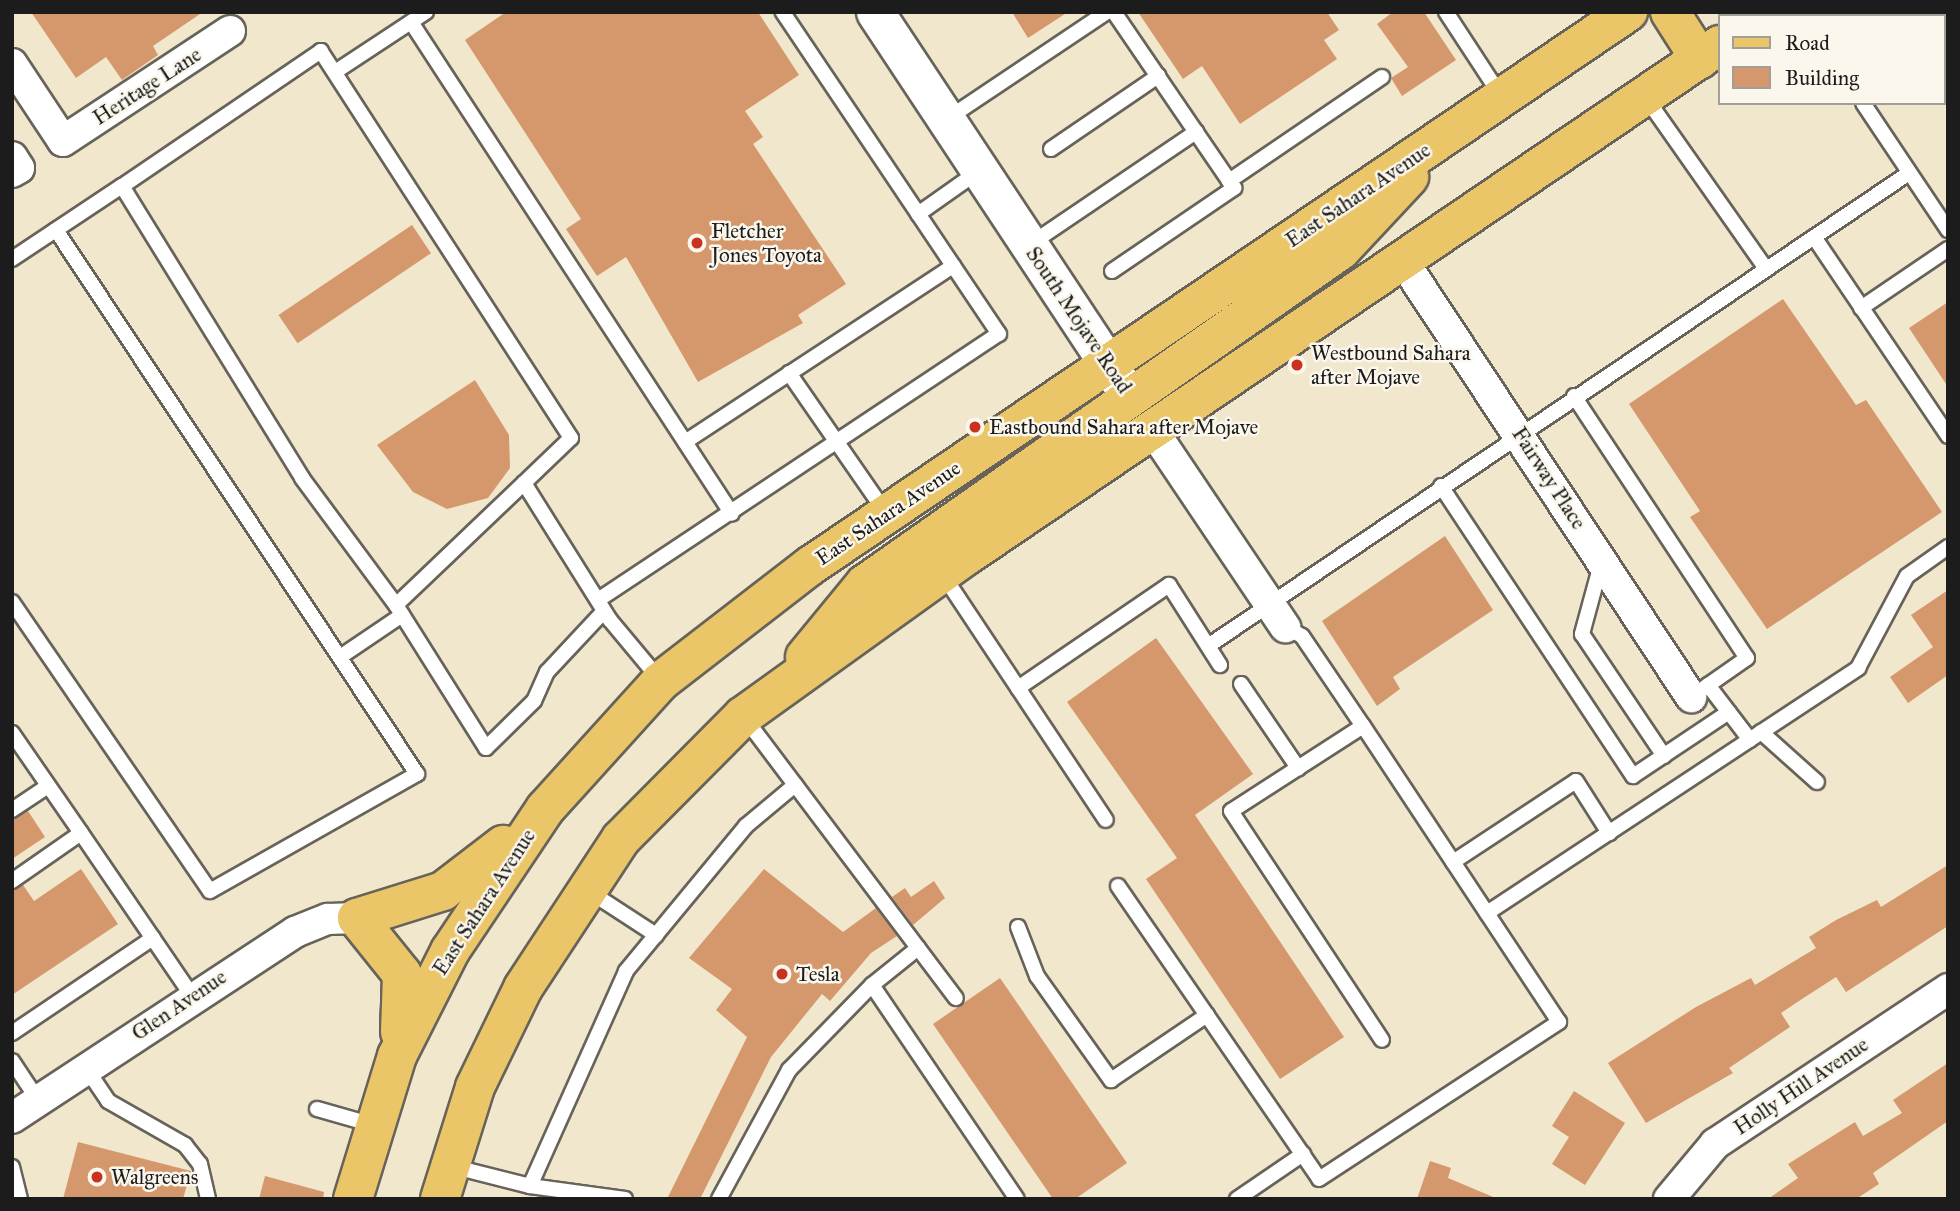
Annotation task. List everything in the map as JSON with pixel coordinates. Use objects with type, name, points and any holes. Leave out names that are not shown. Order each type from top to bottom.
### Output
[{"type":"main road","name":"East Sahara Avenue","points":[[353,1199],[373,1125],[397,1056],[450,951],[545,810],[661,681],[743,614],[887,514],[1628,12]]},
{"type":"main road","points":[[790,679],[864,584],[1142,414],[1403,261],[1710,52],[1670,12]]},
{"type":"main road","points":[[445,1182],[475,1087],[523,988],[585,889],[670,784],[743,716],[790,679],[942,574],[1341,250],[1444,137]]},
{"type":"main road","points":[[397,1056],[402,974],[357,918],[456,884],[545,810]]},
{"type":"street","name":"South Mojave Road","points":[[875,12],[1028,246],[1277,616]]},
{"type":"street","name":"Heritage Lane","points":[[12,64],[63,141],[230,31]]},
{"type":"street","name":"Fairway Place","points":[[1403,261],[1602,559],[1699,691]]},
{"type":"street","name":"Glen Avenue","points":[[12,1118],[192,996],[314,923],[357,918]]},
{"type":"street","name":"Holly Hill Avenue","points":[[1670,1199],[1715,1144],[1948,989]]},
{"type":"lane","points":[[335,72],[426,12]]},
{"type":"lane","points":[[122,186],[302,478],[399,610],[486,748],[534,701],[547,672],[601,606],[999,334],[783,12]]},
{"type":"lane","points":[[946,120],[1107,12]]},
{"type":"lane","points":[[1112,271],[1234,187],[1114,12]]},
{"type":"lane","points":[[1446,12],[1502,98]]},
{"type":"lane","points":[[411,23],[733,514]]},
{"type":"lane","points":[[12,259],[321,51],[571,438],[399,610],[340,657]]},
{"type":"lane","points":[[1051,149],[1158,76]]},
{"type":"lane","points":[[1229,181],[1382,77]]},
{"type":"lane","points":[[1948,80],[1948,87]]},
{"type":"lane","points":[[1646,97],[1766,269]]},
{"type":"lane","points":[[1864,105],[1948,230]]},
{"type":"lane","points":[[1028,246],[1196,132]]},
{"type":"lane","points":[[919,214],[979,171]]},
{"type":"lane","points":[[1208,646],[1277,616],[1441,486],[1909,173]]},
{"type":"lane","points":[[12,602],[210,891],[417,774],[56,230]]},
{"type":"lane","points":[[1814,237],[1948,436]]},
{"type":"lane","points":[[1861,308],[1948,249]]},
{"type":"lane","points":[[685,442],[953,266]]},
{"type":"lane","points":[[789,373],[887,514]]},
{"type":"lane","points":[[1574,396],[1747,657],[1699,691],[1817,782]]},
{"type":"lane","points":[[524,483],[601,606],[661,681]]},
{"type":"lane","points":[[1441,486],[1633,776],[1729,712]]},
{"type":"lane","points":[[1487,914],[1858,668],[1907,576],[1948,547]]},
{"type":"lane","points":[[1602,559],[1583,634],[1664,756]]},
{"type":"lane","points":[[942,574],[1106,820]]},
{"type":"lane","points":[[1018,688],[1169,585],[1220,665]]},
{"type":"lane","points":[[1118,886],[1320,1179],[1559,1022],[1302,636],[1277,616]]},
{"type":"lane","points":[[1241,684],[1298,768]]},
{"type":"lane","points":[[743,716],[956,998]]},
{"type":"lane","points":[[1363,726],[1231,811],[1382,1040]]},
{"type":"lane","points":[[12,733],[192,996]]},
{"type":"lane","points":[[1453,862],[1576,781],[1609,833]]},
{"type":"lane","points":[[530,1186],[626,971],[746,826],[795,785]]},
{"type":"lane","points":[[12,810],[48,786]]},
{"type":"lane","points":[[12,881],[81,833]]},
{"type":"lane","points":[[585,889],[656,935]]},
{"type":"lane","points":[[1018,927],[1037,976],[1111,1080],[1207,1015]]},
{"type":"lane","points":[[12,1033],[153,938]]},
{"type":"lane","points":[[719,1199],[789,1070],[872,985],[918,948]]},
{"type":"lane","points":[[872,985],[1017,1199]]},
{"type":"lane","points":[[12,1061],[37,1100]]},
{"type":"lane","points":[[86,1068],[108,1101],[185,1145],[200,1164],[208,1199]]},
{"type":"lane","points":[[317,1110],[373,1125]]},
{"type":"lane","points":[[1237,1199],[1303,1154]]},
{"type":"lane","points":[[12,1167],[20,1199]]},
{"type":"lane","points":[[445,1182],[530,1186],[625,1199]]},
{"type":"building","points":[[31,12],[203,12],[153,46],[158,55],[122,80],[106,57],[76,78]]},
{"type":"building","points":[[506,12],[758,12],[799,75],[745,111],[763,137],[753,144],[846,284],[798,315],[803,323],[698,382],[626,257],[597,276],[566,229],[581,219],[465,40]]},
{"type":"building","points":[[1012,12],[1068,12],[1028,38]]},
{"type":"building","points":[[1138,12],[1327,12],[1339,30],[1324,40],[1337,59],[1240,124],[1202,66],[1183,79]]},
{"type":"building","points":[[1393,12],[1424,12],[1456,60],[1402,96],[1391,78],[1408,67],[1377,24]]},
{"type":"building","points":[[412,225],[431,253],[298,343],[279,315]]},
{"type":"building","points":[[1783,299],[1856,405],[1866,400],[1942,512],[1767,629],[1690,517],[1700,511],[1629,404]]},
{"type":"building","points":[[1948,302],[1948,387],[1909,328]]},
{"type":"building","points":[[475,380],[509,435],[510,468],[488,498],[447,509],[413,492],[377,445]]},
{"type":"building","points":[[1445,536],[1493,610],[1393,677],[1400,689],[1377,706],[1322,621]]},
{"type":"building","points":[[1948,590],[1948,675],[1908,703],[1890,677],[1933,647],[1911,615]]},
{"type":"building","points":[[1156,638],[1253,774],[1195,815],[1344,1037],[1280,1079],[1146,879],[1177,858],[1067,702]]},
{"type":"building","points":[[28,811],[45,837],[12,859],[12,820]]},
{"type":"building","points":[[1948,865],[1948,926],[1846,992],[1836,977],[1802,999],[1781,1013],[1790,1027],[1729,1068],[1733,1073],[1646,1123],[1608,1063],[1696,1007],[1751,978],[1755,985],[1816,948],[1809,937],[1836,920],[1877,900],[1881,907]]},
{"type":"building","points":[[81,869],[118,924],[12,995],[12,891],[23,885],[34,901]]},
{"type":"building","name":"Tesla","points":[[764,869],[843,932],[876,908],[897,936],[871,953],[830,1001],[822,994],[771,1057],[700,1199],[667,1199],[747,1037],[716,1010],[732,989],[689,958]]},
{"type":"building","points":[[934,881],[945,898],[913,925],[892,897],[905,888],[911,897]]},
{"type":"building","points":[[1000,978],[1127,1163],[1075,1199],[1053,1199],[933,1024]]},
{"type":"building","points":[[1948,1063],[1948,1121],[1873,1173],[1879,1184],[1856,1199],[1768,1199],[1798,1178],[1788,1164],[1855,1122],[1863,1136],[1902,1113],[1893,1100]]},
{"type":"building","points":[[1574,1091],[1625,1123],[1585,1185],[1552,1164],[1569,1137],[1552,1126]]},
{"type":"building","name":"Walgreens","points":[[78,1142],[191,1171],[183,1199],[63,1199]]},
{"type":"building","points":[[1430,1161],[1451,1168],[1448,1178],[1498,1199],[1417,1199]]},
{"type":"building","points":[[265,1176],[324,1192],[323,1199],[259,1199]]},
{"type":"place","name":"Fletcher Jones Toyota","points":[[697,243]]},
{"type":"place","name":"Westbound Sahara after Mojave","points":[[1297,365]]},
{"type":"place","name":"Eastbound Sahara after Mojave","points":[[975,427]]},
{"type":"place","name":"Tesla","points":[[782,974]]},
{"type":"place","name":"Walgreens","points":[[97,1177]]}]
